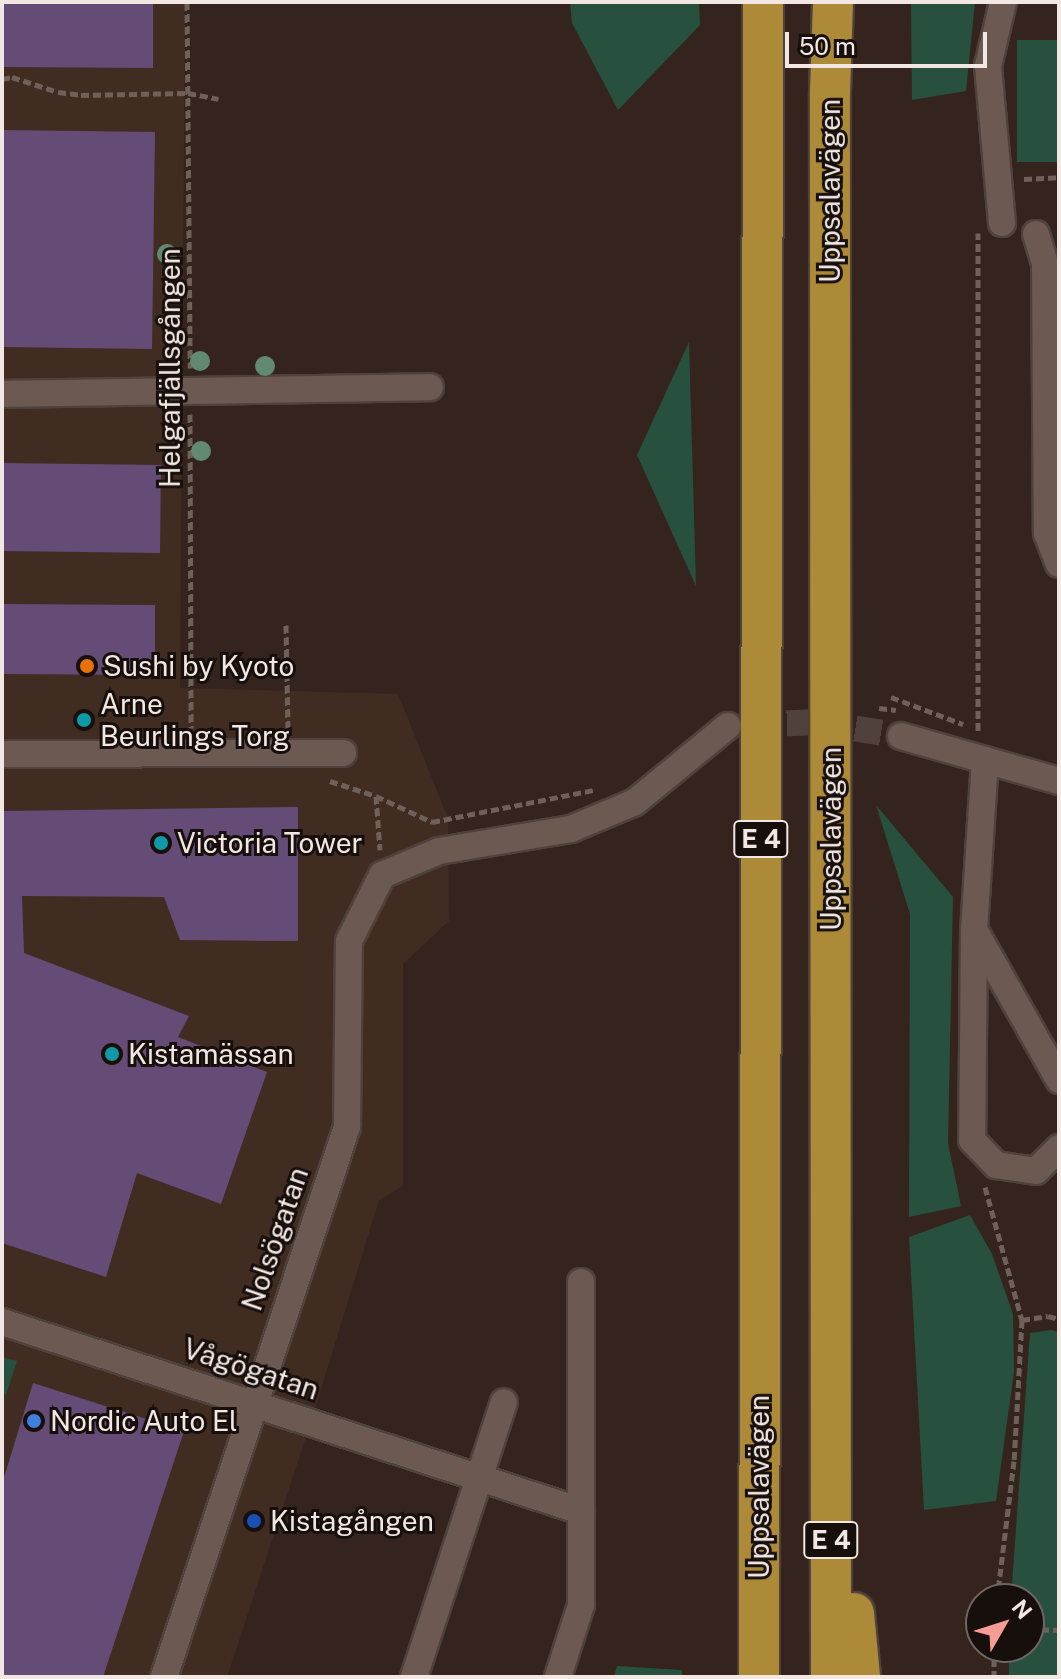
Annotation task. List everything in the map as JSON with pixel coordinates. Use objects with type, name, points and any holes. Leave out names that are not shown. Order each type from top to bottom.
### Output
[{"type":"highway","name":"Uppsalavägen","points":[[759,1677],[763,2]]},
{"type":"highway","name":"Uppsalavägen","points":[[831,1677],[830,92],[833,2]]},
{"type":"highway","points":[[832,1403],[860,1677]]},
{"type":"street","points":[[990,224],[996,180],[988,66],[1003,2]]},
{"type":"street","points":[[1036,234],[1045,263],[1047,533],[1059,564]]},
{"type":"street","points":[[2,394],[430,387]]},
{"type":"street","points":[[382,875],[439,851],[571,829],[635,802],[728,726]]},
{"type":"street","points":[[901,736],[981,750],[1059,781]]},
{"type":"street","points":[[981,750],[974,930],[972,1140],[996,1165],[1036,1171],[1059,1148]]},
{"type":"street","points":[[2,754],[343,753]]},
{"type":"street","name":"Nolsögatan","points":[[164,1677],[347,1127],[349,941],[382,875]]},
{"type":"street","points":[[974,930],[1059,1080]]},
{"type":"street","points":[[558,1677],[581,1605],[581,1282]]},
{"type":"street","name":"Vågögatan","points":[[2,1322],[581,1511]]},
{"type":"street","points":[[414,1677],[504,1402]]},
{"type":"path","name":"Helgafjällsgången","points":[[187,2],[191,733]]},
{"type":"path","points":[[2,79],[12,77],[58,92],[81,95],[188,93],[218,99]]},
{"type":"path","points":[[996,180],[1059,177]]},
{"type":"path","points":[[981,750],[990,224]]},
{"type":"path","points":[[286,625],[288,730]]},
{"type":"path","points":[[432,822],[603,787]]},
{"type":"path","points":[[376,796],[382,875]]},
{"type":"path","points":[[972,1140],[1022,1320],[1014,1461],[999,1583]]},
{"type":"path","points":[[1022,1320],[1048,1316],[1059,1319]]},
{"type":"shaded area","points":[[2,2],[185,2],[180,688],[398,694],[448,818],[449,921],[403,964],[403,1186],[379,1200],[311,1422],[227,1677],[2,1677]]},
{"type":"green space","points":[[570,2],[699,2],[700,25],[618,110],[572,23]]},
{"type":"green space","points":[[911,2],[975,2],[966,91],[912,100]]},
{"type":"green space","points":[[1017,40],[1059,40],[1059,162],[1017,162]]},
{"type":"green space","points":[[689,342],[696,586],[637,455]]},
{"type":"green space","points":[[876,805],[953,897],[948,1143],[961,1206],[909,1217],[910,914]]},
{"type":"green space","points":[[970,1215],[992,1254],[1013,1314],[1014,1372],[996,1501],[924,1510],[909,1237]]},
{"type":"green space","points":[[1059,1332],[1059,1677],[1009,1677],[1009,1663],[1045,1663],[1045,1583],[1012,1583],[1030,1333]]},
{"type":"green space","points":[[2,1357],[17,1361],[6,1395],[2,1393]]},
{"type":"green space","points":[[617,1666],[682,1670],[682,1677],[614,1677]]},
{"type":"building","points":[[2,2],[153,2],[153,68],[2,67]]},
{"type":"building","points":[[2,130],[155,132],[152,349],[2,347]]},
{"type":"building","points":[[2,463],[161,465],[160,553],[2,551]]},
{"type":"building","points":[[2,604],[155,605],[155,675],[2,674]]},
{"type":"building","name":"Kistamässan","points":[[298,807],[298,941],[180,940],[164,897],[22,896],[24,953],[189,1016],[178,1037],[267,1072],[221,1204],[137,1173],[106,1277],[2,1243],[2,811]]},
{"type":"building","points":[[33,1383],[184,1431],[103,1677],[2,1677],[2,1484]]},
{"type":"tunnel","points":[[748,725],[817,722],[901,736]]},
{"type":"place","name":"Sushi by Kyoto","points":[[87,666]]},
{"type":"place","name":"Arne Beurlings Torg","points":[[84,720]]},
{"type":"place","name":"Victoria Tower","points":[[161,843]]},
{"type":"place","name":"Kistamässan","points":[[112,1054]]},
{"type":"place","name":"Nordic Auto El","points":[[34,1421]]},
{"type":"place","name":"Kistagången","points":[[254,1521]]}]
